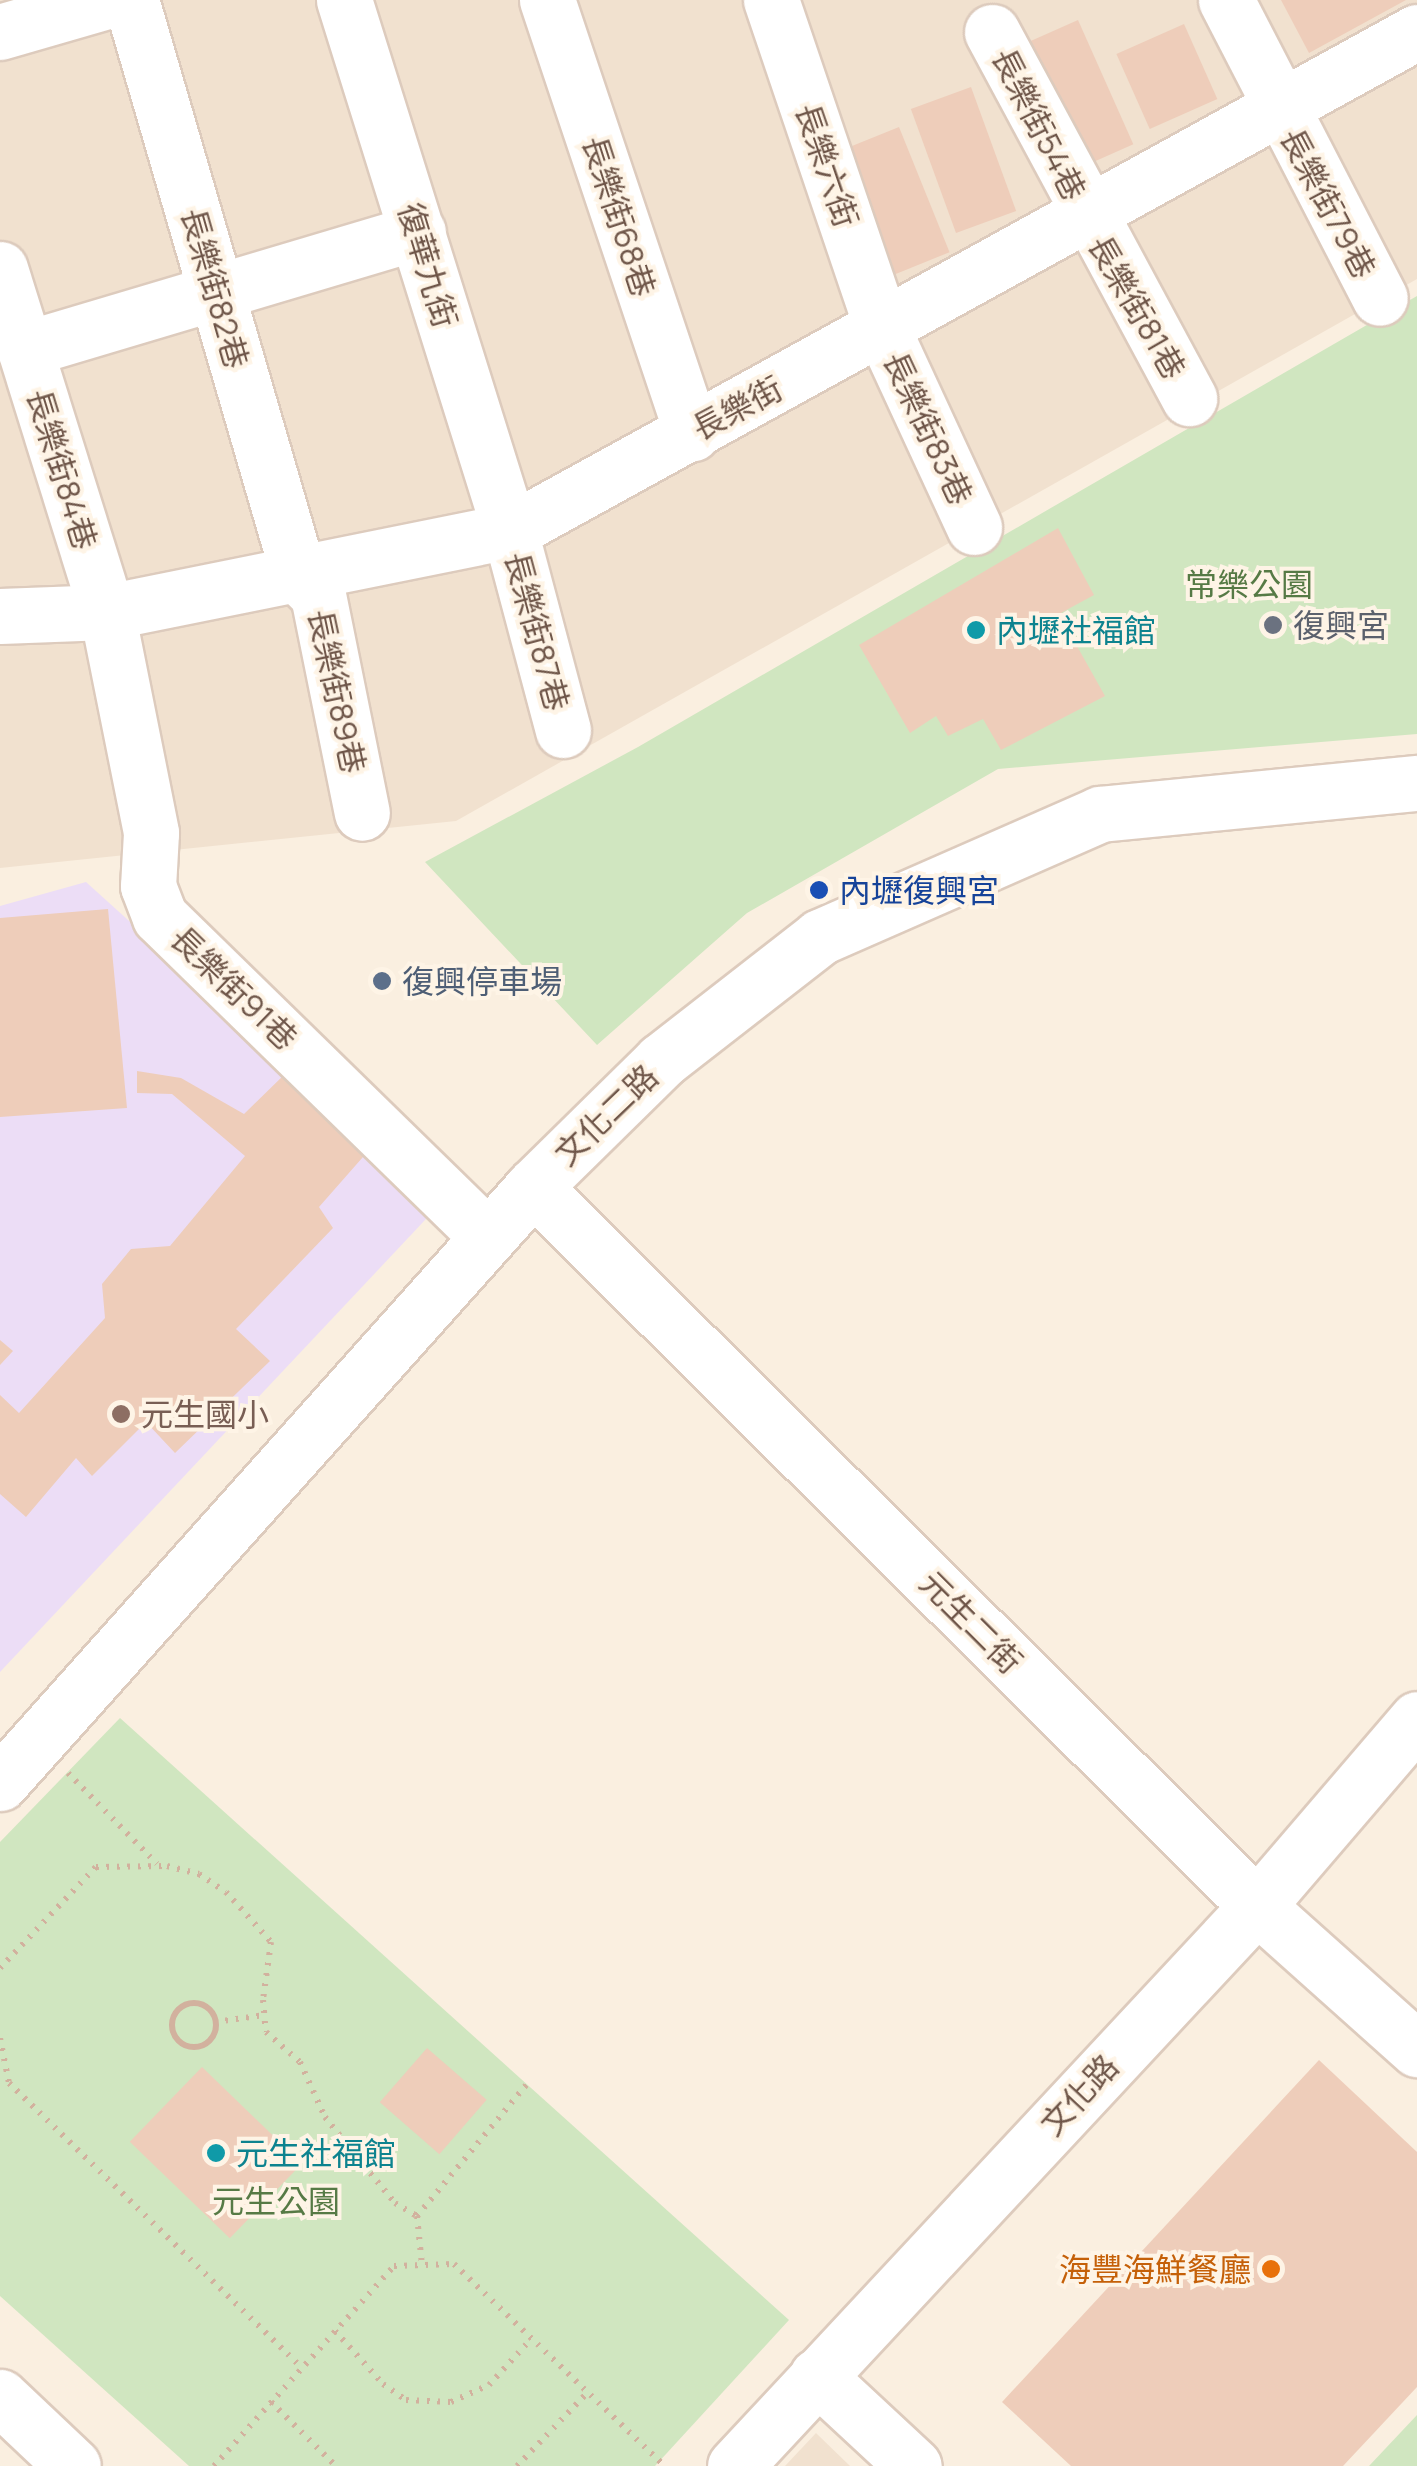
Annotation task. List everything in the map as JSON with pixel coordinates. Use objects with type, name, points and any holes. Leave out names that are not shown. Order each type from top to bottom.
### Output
[{"type":"street","points":[[0,32],[110,0]]},
{"type":"street","name":"長樂街82巷","points":[[131,0],[299,576]]},
{"type":"street","name":"復華九街","points":[[344,0],[510,531]]},
{"type":"street","name":"長樂街68巷","points":[[547,0],[692,432]]},
{"type":"street","name":"長樂六街","points":[[772,0],[882,330]]},
{"type":"street","name":"長樂街79巷","points":[[1226,0],[1277,108],[1380,298]]},
{"type":"street","name":"長樂街54巷","points":[[992,32],[1086,216]]},
{"type":"street","name":"長樂街","points":[[0,616],[107,612],[510,531],[882,330],[1417,32]]},
{"type":"street","name":"長樂街81巷","points":[[1086,216],[1189,398]]},
{"type":"street","points":[[25,349],[418,232]]},
{"type":"street","name":"長樂街84巷","points":[[0,269],[107,612]]},
{"type":"street","name":"長樂街83巷","points":[[882,330],[974,527]]},
{"type":"street","name":"長樂街87巷","points":[[510,531],[563,730]]},
{"type":"street","name":"長樂街89巷","points":[[299,576],[318,595],[362,813]]},
{"type":"street","name":"長樂街91巷","points":[[107,612],[151,833],[148,886],[160,916],[487,1236]]},
{"type":"street","name":"文化二路","points":[[0,1783],[532,1188],[660,1061],[820,937],[1100,814],[1417,782]]},
{"type":"street","name":"元生二街","points":[[532,1188],[1257,1906],[1417,2049]]},
{"type":"street","name":"文化路","points":[[736,2466],[1257,1906],[1417,1720]]},
{"type":"street","points":[[817,2376],[914,2466]]},
{"type":"street","points":[[0,2397],[73,2466]]},
{"type":"path","points":[[67,1772],[158,1866]]},
{"type":"path","points":[[0,1968],[96,1867],[158,1866],[199,1874],[256,1920],[271,1942],[273,1960],[264,1978],[266,2032],[313,2081],[325,2116],[395,2203],[417,2216]]},
{"type":"path","points":[[188,2003],[204,2006],[215,2022],[208,2044],[198,2046],[177,2038],[172,2027],[179,2008],[188,2003]]},
{"type":"path","points":[[215,2022],[264,2015]]},
{"type":"path","points":[[0,2038],[9,2083],[302,2368]]},
{"type":"path","points":[[422,2265],[417,2216],[527,2084]]},
{"type":"path","points":[[214,2466],[394,2266],[454,2264],[664,2466]]},
{"type":"path","points":[[335,2331],[406,2400],[451,2402],[489,2384],[531,2338]]},
{"type":"path","points":[[517,2466],[587,2394]]},
{"type":"path","points":[[271,2402],[336,2466]]},
{"type":"shaded area","points":[[0,0],[1417,0],[1417,279],[456,821],[0,868]]},
{"type":"shaded area","name":"元生國小","points":[[86,882],[441,1203],[0,1672],[0,906]]},
{"type":"shaded area","points":[[816,2433],[850,2466],[785,2466]]},
{"type":"green space","name":"常樂公園","points":[[1417,296],[1417,734],[998,769],[747,913],[597,1045],[425,862],[638,747]]},
{"type":"green space","name":"元生公園","points":[[120,1718],[789,2320],[655,2466],[189,2466],[0,2296],[0,1842]]},
{"type":"green space","points":[[1417,2415],[1417,2466],[1369,2466]]},
{"type":"building","points":[[1281,0],[1406,0],[1309,53]]},
{"type":"building","points":[[1078,20],[1133,144],[1078,169],[1022,45]]},
{"type":"building","points":[[1184,24],[1217,99],[1150,129],[1116,54]]},
{"type":"building","points":[[971,87],[1016,211],[956,233],[911,109]]},
{"type":"building","points":[[899,127],[950,252],[892,275],[842,150]]},
{"type":"building","name":"內壢社福館","points":[[1058,528],[1094,595],[1059,614],[1105,696],[1001,750],[983,719],[948,736],[936,716],[910,733],[859,645]]},
{"type":"building","points":[[108,909],[127,1108],[0,1117],[0,918]]},
{"type":"building","points":[[137,1071],[181,1078],[244,1114],[287,1072],[370,1149],[319,1207],[333,1228],[236,1329],[270,1361],[175,1453],[146,1422],[92,1476],[76,1458],[26,1517],[0,1494],[0,1395],[19,1413],[105,1318],[102,1284],[131,1249],[170,1246],[245,1156],[172,1094],[137,1093]]},
{"type":"building","points":[[0,1340],[13,1351],[0,1365]]},
{"type":"building","points":[[427,2048],[487,2100],[439,2154],[380,2102]]},
{"type":"building","name":"海豐海鮮餐廳","points":[[1319,2060],[1417,2152],[1417,2387],[1343,2466],[1071,2466],[1002,2402]]},
{"type":"building","name":"元生社福館","points":[[202,2067],[302,2164],[230,2238],[130,2142]]},
{"type":"place","name":"復興宮","points":[[1273,625]]},
{"type":"place","name":"內壢社福館","points":[[976,630]]},
{"type":"place","name":"內壢復興宮","points":[[819,890]]},
{"type":"place","name":"復興停車場","points":[[382,981]]},
{"type":"place","name":"元生國小","points":[[121,1414]]},
{"type":"place","name":"元生社福館","points":[[216,2153]]},
{"type":"place","name":"海豐海鮮餐廳","points":[[1271,2269]]}]
